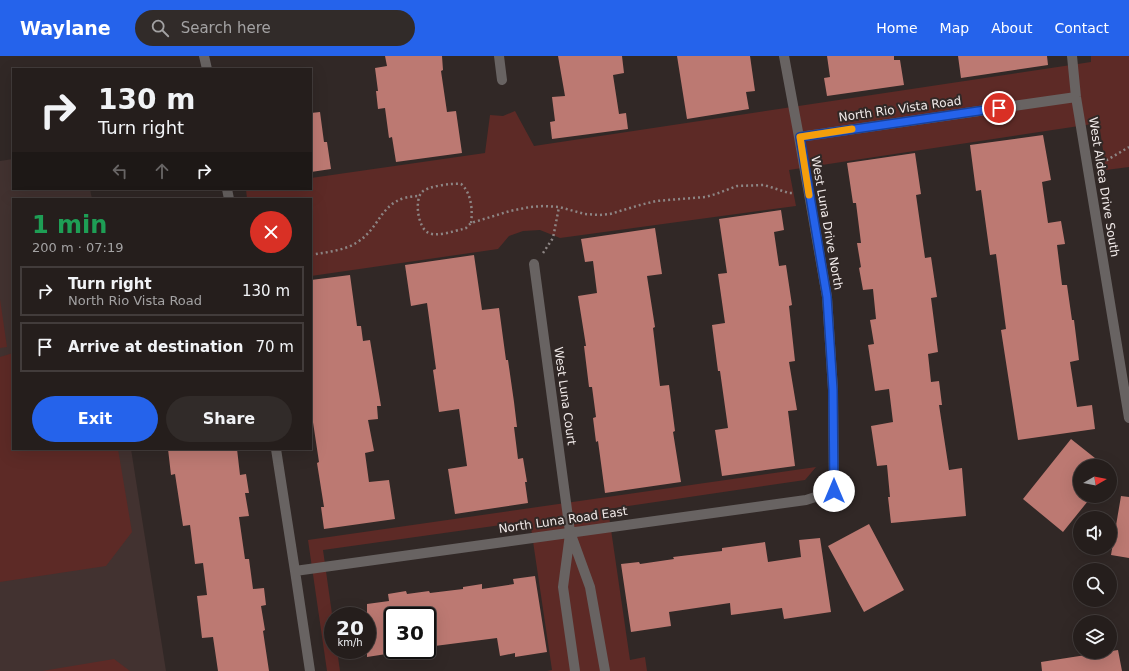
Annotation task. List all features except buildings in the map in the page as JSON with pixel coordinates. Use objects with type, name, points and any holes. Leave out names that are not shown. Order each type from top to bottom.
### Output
[{"type":"street","points":[[204,56],[207,68]]},
{"type":"street","points":[[499,56],[502,80]]},
{"type":"street","name":"West Luna Drive North","points":[[784,56],[800,137],[827,297],[833,390],[834,491]]},
{"type":"street","name":"West Aldea Drive South","points":[[1072,56],[1076,97],[1129,418]]},
{"type":"street","name":"North Rio Vista Road","points":[[800,137],[1076,97]]},
{"type":"street","name":"West Luna Court","points":[[534,264],[570,532]]},
{"type":"street","points":[[276,450],[310,671]]},
{"type":"street","name":"North Luna Road East","points":[[295,571],[806,500],[834,491]]},
{"type":"street","points":[[570,532],[563,587],[575,671]]},
{"type":"street","points":[[570,532],[590,587],[605,671]]},
{"type":"path","points":[[1088,166],[1103,162],[1129,147]]},
{"type":"path","points":[[312,255],[335,251],[356,243],[371,230],[389,206],[404,198],[418,196],[424,190],[429,188],[460,184],[465,188],[469,197],[471,223]]},
{"type":"path","points":[[418,196],[417,206],[421,224],[428,233],[436,234],[466,228],[471,223],[510,211],[530,207],[559,207],[585,214],[599,215],[610,214],[656,201],[705,197],[737,186],[764,185],[793,193],[809,192]]},
{"type":"path","points":[[534,264],[554,238],[559,207]]},
{"type":"shaded area","points":[[1091,56],[1129,56],[1129,167],[1106,170],[1099,123],[789,170],[796,206],[560,238],[540,230],[523,231],[509,236],[498,249],[312,276],[312,198],[247,198],[246,190],[312,190],[312,178],[485,153],[490,115],[503,116],[515,111],[534,146],[1091,62]]},
{"type":"shaded area","points":[[12,159],[12,190],[90,190],[92,198],[12,198],[12,450],[131,450],[166,671],[0,671],[0,161]]},
{"type":"shaded area","points":[[0,299],[7,347],[0,348]]},
{"type":"shaded area","points":[[12,353],[12,450],[118,450],[132,532],[106,566],[0,582],[0,357]]},
{"type":"shaded area","points":[[816,467],[805,480],[608,509],[630,660],[645,657],[647,671],[547,671],[552,670],[530,521],[323,550],[331,607],[324,607],[324,650],[308,540]]},
{"type":"shaded area","points":[[114,659],[130,671],[42,671]]},
{"type":"shaded area","points":[[325,659],[338,659],[340,671],[327,671]]},
{"type":"slow traffic","points":[[809,195],[800,137],[852,129]]},
{"type":"route","points":[[834,491],[833,390],[827,297],[800,137],[999,108]]}]
